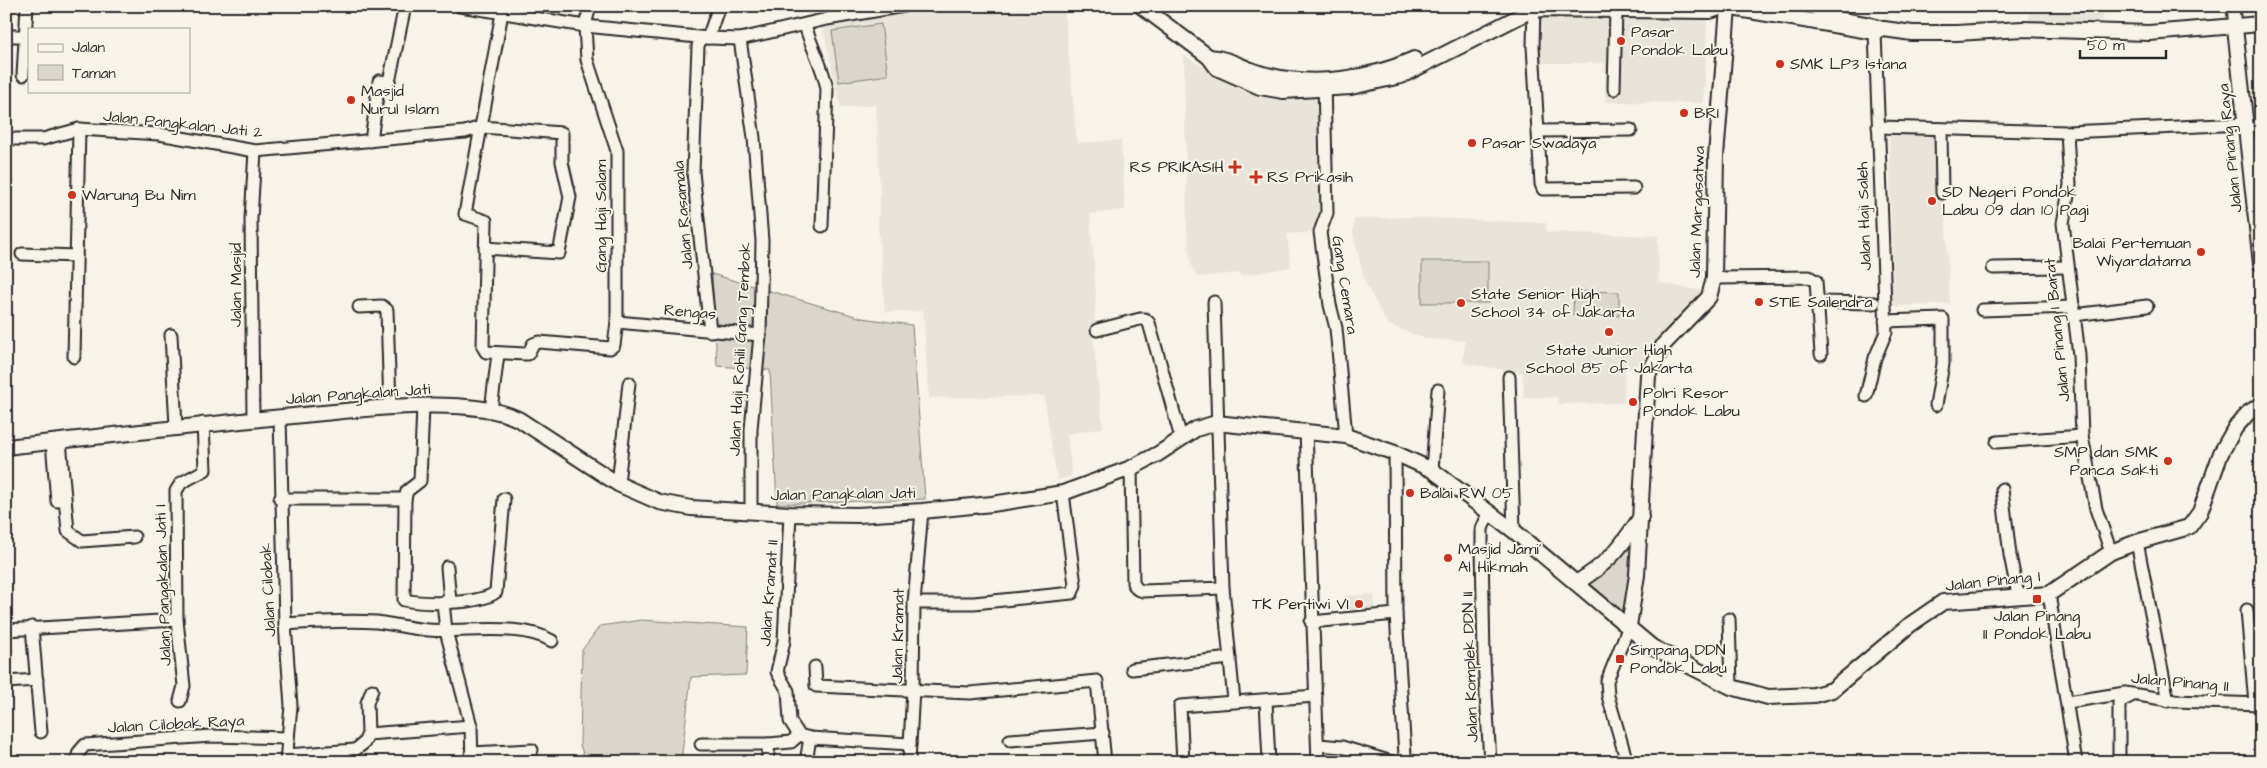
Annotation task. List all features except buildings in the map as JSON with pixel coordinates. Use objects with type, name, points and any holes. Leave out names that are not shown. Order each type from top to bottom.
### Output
[{"type":"main road","points":[[1141,6],[1209,57],[1217,68],[1260,87],[1283,91],[1324,84],[1400,66],[1530,7],[1720,8],[1793,12],[1879,30],[1912,32],[1958,33],[2022,29],[2149,33],[2235,28],[2261,24]]},
{"type":"main road","name":"Jalan Margasatwa","points":[[1629,626],[1637,575],[1642,516],[1648,375],[1664,344],[1709,297],[1714,278],[1720,8]]},
{"type":"main road","name":"Jalan Pinang Raya","points":[[2235,28],[2244,124],[2261,264]]},
{"type":"main road","points":[[2218,29],[2232,36],[2238,46]]},
{"type":"main road","name":"Jalan Pinang I","points":[[1629,626],[1652,647],[1731,687],[1768,697],[1814,695],[1832,690],[1911,624],[1943,602],[2048,594],[2111,552],[2189,526],[2200,512],[2221,453],[2235,428],[2248,414],[2261,405]]},
{"type":"main road","name":"Jalan Pangkalan Jati","points":[[6,447],[176,426],[390,407],[422,406],[490,410],[508,414],[520,420],[618,484],[648,499],[670,506],[790,514],[858,514],[922,511],[992,504],[1063,493],[1131,468],[1158,454],[1196,429],[1217,428],[1346,436],[1395,457],[1432,470],[1488,514],[1514,531],[1629,626]]},
{"type":"main road","points":[[1576,583],[1599,569],[1618,551],[1642,516]]},
{"type":"street","points":[[23,75],[27,6]]},
{"type":"street","points":[[371,141],[379,81],[389,82],[405,6]]},
{"type":"street","points":[[460,6],[585,26],[704,38],[740,39],[827,19],[904,6]]},
{"type":"street","name":"Gang Haji Salam","points":[[498,354],[528,354],[533,344],[539,342],[610,348],[614,345],[617,322],[617,151],[587,60],[585,26],[590,6]]},
{"type":"street","name":"Jalan Rasamala","points":[[710,331],[693,172],[698,46],[704,38],[719,6]]},
{"type":"street","points":[[827,19],[830,6]]},
{"type":"street","points":[[1812,6],[1822,13],[1868,22],[1879,30]]},
{"type":"street","points":[[2233,6],[2235,28]]},
{"type":"street","points":[[1530,7],[1538,131],[1544,189],[1634,188]]},
{"type":"street","points":[[1610,8],[1614,89]]},
{"type":"street","points":[[490,410],[498,354],[486,352],[483,347],[486,221],[465,214],[502,12]]},
{"type":"street","points":[[805,25],[810,42],[824,70],[827,89],[822,226]]},
{"type":"street","name":"Jalan Haji Saleh","points":[[1866,396],[1875,358],[1886,332],[1878,126],[1879,30]]},
{"type":"street","points":[[6,36],[24,36]]},
{"type":"street","name":"Jalan Haji Rohili Gang Tembok","points":[[740,39],[754,138],[762,241],[760,335],[751,429],[751,512]]},
{"type":"street","name":"Gang Cemara","points":[[1324,84],[1327,213],[1320,232],[1330,305],[1336,328],[1346,436]]},
{"type":"street","points":[[1878,126],[2067,132],[2244,124]]},
{"type":"street","name":"Jalan Pangkalan Jati 2","points":[[6,139],[43,139],[79,129],[159,134],[255,151],[465,132],[481,127],[562,133],[562,162],[570,197],[559,253],[486,248]]},
{"type":"street","points":[[74,357],[79,129]]},
{"type":"street","points":[[1941,129],[1942,192]]},
{"type":"street","points":[[1538,131],[1632,130]]},
{"type":"street","name":"Jalan Pinang 1 Barat","points":[[2067,132],[2070,185],[2063,223],[2079,355],[2082,436],[2096,508],[2111,552]]},
{"type":"street","name":"Jalan Masjid","points":[[253,419],[251,219],[255,151]]},
{"type":"street","points":[[22,254],[76,256]]},
{"type":"street","points":[[1993,268],[2067,267]]},
{"type":"street","points":[[1714,278],[1809,277],[1816,281],[1819,302],[1821,354]]},
{"type":"street","points":[[1214,302],[1217,452],[1223,588],[1234,701]]},
{"type":"street","points":[[1819,302],[1874,303]]},
{"type":"street","points":[[359,308],[382,306],[387,310],[390,407]]},
{"type":"street","points":[[1982,310],[2074,311],[2147,306]]},
{"type":"street","points":[[1097,330],[1140,319],[1145,319],[1149,323],[1181,438]]},
{"type":"street","points":[[1885,321],[1943,319],[1943,364],[1936,405]]},
{"type":"street","name":"Rengas","points":[[617,322],[760,335]]},
{"type":"street","points":[[171,336],[176,426]]},
{"type":"street","points":[[1509,377],[1514,531]]},
{"type":"street","points":[[618,484],[630,383]]},
{"type":"street","points":[[1432,470],[1438,390]]},
{"type":"street","points":[[422,406],[420,480],[407,491],[404,499],[403,599],[447,602],[492,596],[496,592],[504,499]]},
{"type":"street","name":"Jalan Cilobak","points":[[280,417],[280,499],[285,624],[291,706],[286,758]]},
{"type":"street","name":"Jalan Pangakalan Jati I","points":[[180,701],[184,686],[177,620],[176,491],[181,483],[205,470],[203,424]]},
{"type":"street","points":[[1306,435],[1311,622],[1318,762]]},
{"type":"street","points":[[1997,442],[2082,436]]},
{"type":"street","points":[[56,442],[57,500]]},
{"type":"street","points":[[56,442],[68,531],[82,541],[134,537]]},
{"type":"street","points":[[1395,457],[1396,614],[1405,755]]},
{"type":"street","points":[[1131,468],[1133,583],[1137,590],[1223,588]]},
{"type":"street","points":[[2002,490],[2010,555],[2018,596]]},
{"type":"street","points":[[914,603],[974,603],[1072,593],[1075,585],[1063,493]]},
{"type":"street","points":[[280,499],[404,499]]},
{"type":"street","name":"Jalan Kramat","points":[[909,762],[913,689],[914,603],[922,511]]},
{"type":"street","name":"Jalan Kramat II","points":[[790,514],[784,640],[777,672],[788,691],[790,721],[804,736]]},
{"type":"street","name":"Jalan Komplek DDN II","points":[[1488,514],[1482,529],[1484,660],[1490,762]]},
{"type":"street","points":[[2137,542],[2168,701]]},
{"type":"street","points":[[447,567],[446,631],[471,726],[471,758],[532,750]]},
{"type":"street","points":[[2048,594],[2068,702],[2076,762]]},
{"type":"street","points":[[2247,610],[2258,704]]},
{"type":"street","points":[[1311,622],[1396,614]]},
{"type":"street","points":[[1729,619],[1731,687]]},
{"type":"street","points":[[6,630],[177,620]]},
{"type":"street","points":[[285,624],[349,621],[446,631],[528,632],[544,636],[552,641]]},
{"type":"street","name":"Jalan Margasatwa","points":[[1627,762],[1608,696],[1607,681],[1629,626]]},
{"type":"street","points":[[32,627],[41,732]]},
{"type":"street","points":[[1132,668],[1230,658]]},
{"type":"street","points":[[815,667],[816,686],[970,693],[1096,681],[1105,762]]},
{"type":"street","points":[[6,682],[37,680]]},
{"type":"street","points":[[286,758],[355,750],[364,743],[368,734],[367,703],[372,690]]},
{"type":"street","name":"Jalan Pinang II","points":[[2068,702],[2125,693],[2168,701],[2258,704]]},
{"type":"street","points":[[2119,762],[2119,702],[2133,695]]},
{"type":"street","points":[[1182,762],[1180,706],[1316,696]]},
{"type":"street","points":[[1266,700],[1269,762]]},
{"type":"street","points":[[368,734],[471,726]]},
{"type":"street","points":[[1010,740],[1103,733]]},
{"type":"street","name":"Jalan Cilobak Raya","points":[[76,762],[78,752],[85,745],[211,736],[288,738]]},
{"type":"street","points":[[804,736],[806,762]]},
{"type":"street","points":[[701,744],[769,744],[791,742],[804,736],[910,744]]},
{"type":"street","points":[[767,762],[769,744]]},
{"type":"street","points":[[1318,745],[1342,748],[1392,762]]},
{"type":"shaded area","points":[[933,6],[1064,6],[1077,143],[1121,140],[1125,210],[1090,214],[1096,294],[1093,337],[1103,428],[1067,434],[1072,476],[1057,480],[1044,396],[929,398],[923,311],[885,312],[878,224],[880,193],[876,105],[841,108],[823,28]]},
{"type":"shaded area","points":[[2029,6],[2103,6],[2103,21],[2029,24]]},
{"type":"shaded area","name":"Pasar Pondok Labu","points":[[1614,11],[1707,19],[1704,103],[1605,102],[1605,63],[1535,63],[1534,12]]},
{"type":"shaded area","name":"RS Prikasih","points":[[1184,55],[1216,74],[1280,96],[1323,98],[1326,206],[1316,232],[1287,234],[1291,267],[1240,276],[1239,273],[1197,277],[1191,265],[1187,232]]},
{"type":"shaded area","points":[[1889,132],[1941,135],[1950,304],[1893,306]]},
{"type":"shaded area","name":"State Senior High School 34 of Jakarta","points":[[1408,217],[1546,223],[1547,232],[1658,236],[1659,282],[1708,291],[1708,297],[1635,368],[1625,368],[1624,403],[1558,404],[1558,397],[1524,398],[1523,373],[1463,363],[1465,341],[1426,339],[1387,324],[1365,282],[1353,233],[1354,219]]},
{"type":"shaded area","name":"TK Pertiwi VI","points":[[1374,594],[1375,612],[1345,614],[1344,596]]},
{"type":"green space","points":[[881,24],[888,75],[839,82],[832,31]]},
{"type":"green space","points":[[1422,261],[1488,261],[1488,303],[1422,303]]},
{"type":"green space","points":[[712,274],[862,318],[912,325],[925,499],[777,504],[770,370],[717,366]]},
{"type":"green space","points":[[1574,291],[1619,292],[1619,316],[1573,315]]},
{"type":"green space","points":[[1633,540],[1624,614],[1588,583],[1615,563]]},
{"type":"green space","points":[[641,620],[748,627],[746,675],[691,677],[681,762],[586,762],[580,745],[582,650],[600,626]]},
{"type":"place","name":"Pasar Pondok Labu","points":[[1621,41]]},
{"type":"place","name":"SMK LP3 Istana","points":[[1780,64]]},
{"type":"place","name":"Masjid Nurul Islam","points":[[351,100]]},
{"type":"place","name":"BRI","points":[[1684,113]]},
{"type":"place","name":"Pasar Swadaya","points":[[1472,143]]},
{"type":"place","name":"RS PRIKASIH","points":[[1235,167]]},
{"type":"place","name":"RS Prikasih","points":[[1256,177]]},
{"type":"place","name":"Warung Bu Nim","points":[[72,195]]},
{"type":"place","name":"SD Negeri Pondok Labu 09 dan 10 Pagi","points":[[1932,201]]},
{"type":"place","name":"Balai Pertemuan Wiyardatama","points":[[2201,252]]},
{"type":"place","name":"STIE Sailendra","points":[[1759,302]]},
{"type":"place","name":"State Senior High School 34 of Jakarta","points":[[1461,303]]},
{"type":"place","name":"State Junior High School 85 of Jakarta","points":[[1609,332]]},
{"type":"place","name":"Polri Resor Pondok Labu","points":[[1633,402]]},
{"type":"place","name":"SMP dan SMK Panca Sakti","points":[[2168,461]]},
{"type":"place","name":"Balai RW 05","points":[[1410,493]]},
{"type":"place","name":"Masjid Jami' Al Hikmah","points":[[1448,558]]},
{"type":"place","name":"Jalan Pinang II Pondok Labu","points":[[2037,599]]},
{"type":"place","name":"TK Pertiwi VI","points":[[1359,604]]},
{"type":"place","name":"Simpang DDN Pondok Labu","points":[[1620,659]]}]
